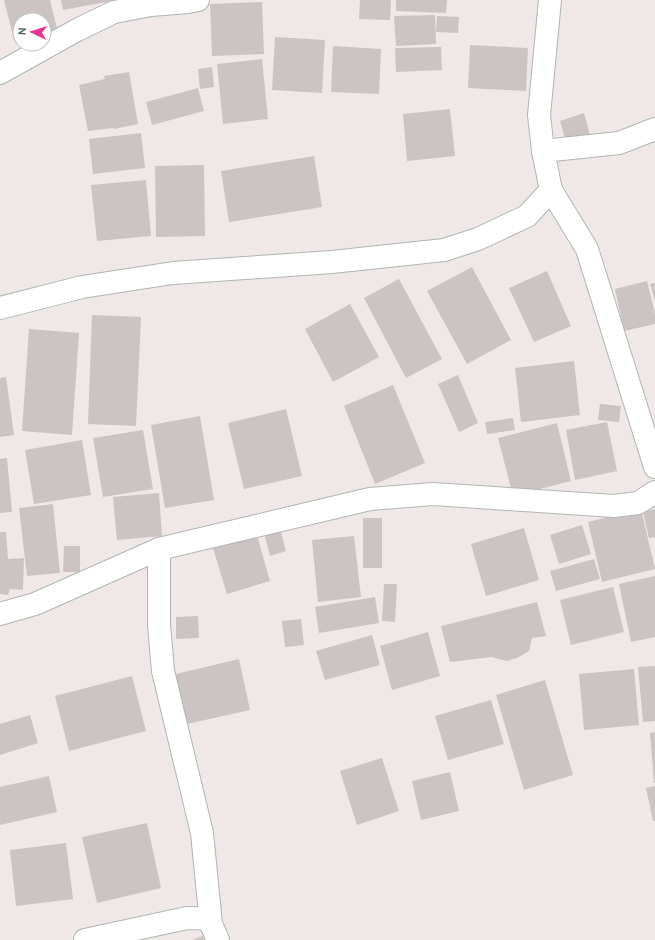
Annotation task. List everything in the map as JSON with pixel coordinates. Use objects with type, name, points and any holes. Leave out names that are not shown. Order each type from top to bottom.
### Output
[{"type":"street","points":[[0,73],[77,30],[114,12],[198,0]]},
{"type":"street","points":[[550,0],[539,116],[543,151],[551,190],[587,249],[655,467]]},
{"type":"street","points":[[543,151],[619,143],[655,129]]},
{"type":"street","points":[[0,308],[82,287],[173,273],[332,262],[444,250],[478,239],[526,216],[551,190]]},
{"type":"street","points":[[0,614],[35,604],[159,549],[370,499],[433,494],[614,506],[638,504],[655,492]]},
{"type":"street","points":[[159,549],[159,625],[163,671],[202,834],[214,932]]},
{"type":"street","points":[[85,940],[187,918],[202,918],[214,932]]},
{"type":"building","points":[[4,0],[50,0],[57,29],[52,30],[52,12],[12,12],[12,32]]},
{"type":"building","points":[[61,0],[112,0],[112,1],[63,10]]},
{"type":"building","points":[[360,0],[391,0],[390,20],[359,19]]},
{"type":"building","points":[[396,0],[447,0],[446,13],[396,11]]},
{"type":"building","points":[[262,2],[264,54],[212,56],[210,4]]},
{"type":"building","points":[[435,15],[436,44],[396,46],[394,16]]},
{"type":"building","points":[[437,16],[459,17],[458,33],[436,32]]},
{"type":"building","points":[[275,37],[325,40],[322,93],[272,90]]},
{"type":"building","points":[[470,45],[528,48],[526,91],[468,88]]},
{"type":"building","points":[[333,46],[381,49],[379,94],[331,92]]},
{"type":"building","points":[[441,47],[442,70],[396,72],[395,48]]},
{"type":"building","points":[[262,59],[268,119],[223,124],[217,64]]},
{"type":"building","points":[[212,67],[214,87],[200,89],[198,69]]},
{"type":"building","points":[[129,72],[138,124],[114,129],[88,131],[79,85],[105,79],[104,76]]},
{"type":"building","points":[[198,88],[204,111],[152,125],[146,102]]},
{"type":"building","points":[[450,109],[455,156],[407,161],[403,114]]},
{"type":"building","points":[[584,113],[590,135],[566,142],[560,121]]},
{"type":"building","points":[[141,133],[145,168],[93,174],[89,139]]},
{"type":"building","points":[[314,156],[322,207],[229,222],[221,171]]},
{"type":"building","points":[[204,165],[205,236],[156,237],[155,166]]},
{"type":"building","points":[[146,180],[151,236],[97,241],[91,185]]},
{"type":"building","points":[[472,267],[511,340],[467,364],[427,291]]},
{"type":"building","points":[[547,271],[571,326],[534,342],[509,288]]},
{"type":"building","points":[[399,279],[442,359],[406,378],[364,298]]},
{"type":"building","points":[[647,281],[655,314],[655,324],[624,331],[615,289]]},
{"type":"building","points":[[655,283],[655,301],[650,284]]},
{"type":"building","points":[[350,304],[379,357],[333,382],[305,329]]},
{"type":"building","points":[[92,315],[141,317],[136,426],[88,424]]},
{"type":"building","points":[[29,329],[79,333],[72,435],[22,431]]},
{"type":"building","points":[[574,361],[580,415],[521,422],[515,368]]},
{"type":"building","points":[[458,375],[478,423],[459,432],[438,384]]},
{"type":"building","points":[[6,377],[14,435],[0,437],[0,378]]},
{"type":"building","points":[[393,385],[425,463],[375,484],[344,406]]},
{"type":"building","points":[[600,404],[621,406],[619,422],[598,420]]},
{"type":"building","points":[[286,409],[302,476],[244,489],[228,423]]},
{"type":"building","points":[[200,416],[214,500],[165,508],[151,425]]},
{"type":"building","points":[[513,418],[515,430],[487,434],[485,422]]},
{"type":"building","points":[[607,422],[617,471],[575,480],[566,430]]},
{"type":"building","points":[[557,423],[571,481],[513,496],[498,438]]},
{"type":"building","points":[[143,430],[153,489],[103,497],[93,438]]},
{"type":"building","points":[[82,440],[91,495],[34,504],[25,450]]},
{"type":"building","points":[[7,458],[12,512],[0,513],[0,459]]},
{"type":"building","points":[[159,493],[162,536],[117,540],[113,497]]},
{"type":"building","points":[[53,504],[60,573],[27,576],[19,508]]},
{"type":"building","points":[[641,509],[655,569],[602,582],[588,522]]},
{"type":"building","points":[[655,509],[655,537],[649,538],[643,512]]},
{"type":"building","points":[[363,518],[382,518],[382,568],[363,568]]},
{"type":"building","points":[[582,525],[591,554],[559,564],[550,535]]},
{"type":"building","points":[[280,528],[286,551],[270,556],[264,533]]},
{"type":"building","points":[[524,528],[539,580],[486,596],[471,544]]},
{"type":"building","points":[[0,532],[6,532],[8,559],[24,558],[23,590],[10,589],[8,595],[0,594]]},
{"type":"building","points":[[256,532],[270,581],[227,594],[212,545]]},
{"type":"building","points":[[354,536],[361,597],[318,602],[312,540]]},
{"type":"building","points":[[64,546],[80,546],[80,572],[63,572]]},
{"type":"building","points":[[594,559],[600,579],[556,591],[550,571]]},
{"type":"building","points":[[655,576],[655,637],[631,642],[619,584]]},
{"type":"building","points":[[384,584],[397,584],[395,622],[382,621]]},
{"type":"building","points":[[613,587],[624,632],[571,645],[560,600]]},
{"type":"building","points":[[375,597],[379,623],[319,633],[315,607]]},
{"type":"building","points":[[537,602],[546,636],[532,638],[529,651],[517,658],[507,661],[491,657],[450,662],[441,626]]},
{"type":"building","points":[[198,616],[199,638],[176,639],[176,617]]},
{"type":"building","points":[[301,619],[304,645],[285,647],[282,621]]},
{"type":"building","points":[[428,632],[440,676],[392,690],[380,646]]},
{"type":"building","points":[[372,635],[380,665],[325,680],[316,651]]},
{"type":"building","points":[[239,659],[250,710],[187,724],[176,674]]},
{"type":"building","points":[[655,666],[655,721],[643,722],[638,667]]},
{"type":"building","points":[[634,669],[639,725],[584,730],[579,674]]},
{"type":"building","points":[[132,676],[146,731],[69,751],[55,696]]},
{"type":"building","points":[[545,680],[573,775],[524,790],[496,695]]},
{"type":"building","points":[[491,700],[504,744],[448,760],[435,716]]},
{"type":"building","points":[[30,715],[38,743],[0,755],[0,724]]},
{"type":"building","points":[[655,732],[655,783],[654,783],[650,733]]},
{"type":"building","points":[[382,758],[399,811],[357,825],[340,771]]},
{"type":"building","points":[[450,772],[459,811],[421,820],[412,781]]},
{"type":"building","points":[[49,776],[57,812],[0,825],[0,787]]},
{"type":"building","points":[[655,786],[655,821],[653,821],[646,788]]},
{"type":"building","points":[[147,823],[161,888],[97,903],[82,837]]},
{"type":"building","points":[[66,843],[73,899],[16,906],[10,850]]},
{"type":"building","points":[[203,936],[204,940],[192,940]]}]
